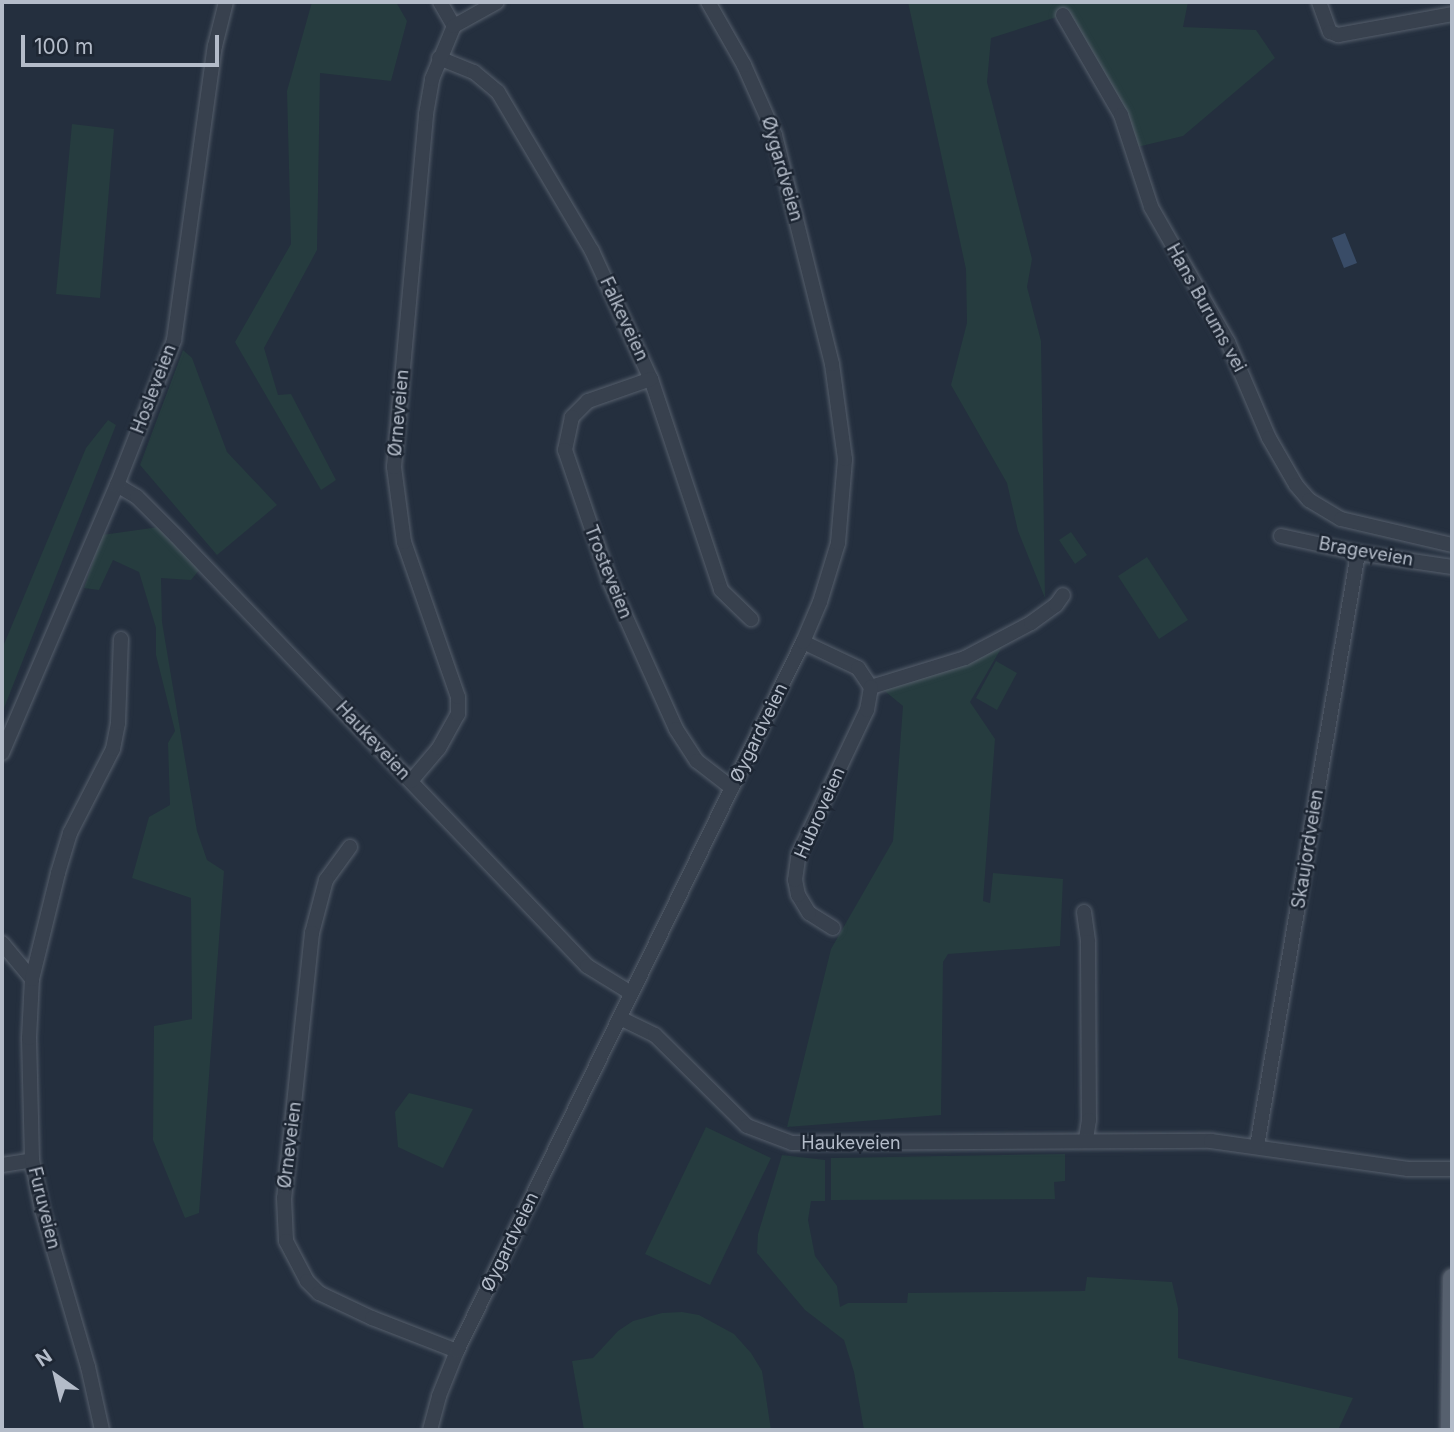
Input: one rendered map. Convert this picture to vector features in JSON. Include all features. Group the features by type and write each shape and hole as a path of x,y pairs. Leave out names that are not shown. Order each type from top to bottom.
{"main road":[{"path":"1450,1430 1452,1278"}],"street":[{"name":"Hosleveien","path":"2,753 15,729 117,485 174,340 215,46 226,2"},
{"path":"440,2 454,26 497,2"},
{"name":"Øygardveien","path":"430,1430 439,1396 457,1351 803,642 832,566 842,519 845,459 839,400 775,135 744,65 708,2"},
{"path":"1319,2 1330,32 1338,35 1452,14"},
{"name":"Hans Burums vei","path":"1063,15 1121,116 1151,207 1223,332 1269,438 1296,485 1309,500 1341,519 1452,545"},
{"name":"Ørneveien","path":"411,781 439,748 458,713 452,680 404,542 394,467 426,114 432,79 454,26"},
{"name":"Falkeveien","path":"439,58 485,78 513,113 592,251 651,379 721,590 751,618"},
{"name":"Trosteveien","path":"651,379 588,401 572,417 565,450 610,582 676,729 697,761 732,788"},
{"name":"Haukeveien","path":"117,485 137,497 176,536 587,965 631,993"},
{"name":"Brageveien","path":"1281,536 1358,553 1452,567"},
{"name":"Skaujordveien","path":"1257,1146 1358,553"},
{"path":"803,642 858,668 871,687 965,658 1031,623 1056,605 1063,595"},
{"name":"Furuveien","path":"102,1430 88,1367 42,1210 32,1160 29,1038 33,979 44,921 70,833 113,749 118,723 121,639"},
{"name":"Hubroveien","path":"833,928 809,913 798,895 795,880 799,853 867,710 871,687"},
{"name":"Ørneveien","path":"350,847 326,880 312,933 308,997 284,1198 286,1241 307,1281 319,1293 372,1318 457,1351"},
{"path":"1084,912 1088,942 1089,1120 1086,1140"},
{"path":"2,943 33,979"},
{"name":"Haukeveien","path":"620,1018 655,1034 747,1126 792,1143 1212,1141 1408,1168 1452,1169"},
{"path":"2,1165 32,1160"}],"green space":[{"path":"312,2 396,2 407,21 391,81 320,73 317,250 264,348 278,395 291,394 336,480 321,490 235,342 291,244 287,91"},
{"path":"908,2 1188,2 1183,27 1256,30 1275,58 1183,136 1133,148 1063,15 991,38 987,82 1032,259 1027,287 1041,341 1045,598 1018,531 1007,483 951,385 967,323 966,269"},
{"path":"72,124 114,129 100,298 56,294"},
{"path":"183,350 192,358 227,452 277,505 217,555 140,465"},
{"path":"108,420 116,425 2,713 2,649 86,448"},
{"path":"159,527 200,569 191,580 161,578 162,622 197,831 207,860 224,871 199,1213 185,1218 153,1140 154,1026 192,1019 191,898 132,878 149,817 170,805 168,743 175,731 156,655 156,628 139,572 113,560 99,590 84,588 102,535"},
{"path":"1071,532 1087,555 1075,564 1059,540"},
{"path":"1147,557 1188,620 1159,639 1118,576"},
{"path":"1003,645 970,702 995,739 983,901 990,903 993,873 1063,879 1060,946 948,954 943,962 941,1115 787,1127 831,949 893,841 903,706 881,688 982,657"},
{"path":"996,661 1017,673 997,710 976,698"},
{"path":"409,1093 473,1109 443,1168 398,1147 395,1112"},
{"path":"706,1127 771,1158 710,1285 645,1254"},
{"path":"1065,1154 1065,1181 1054,1182 1055,1199 831,1200 831,1158"},
{"path":"782,1155 825,1160 825,1201 811,1201 808,1220 815,1256 837,1286 840,1307 848,1303 907,1303 908,1293 1085,1291 1087,1277 1172,1282 1178,1308 1178,1358 1353,1398 1338,1430 864,1430 854,1372 844,1340 805,1310 757,1253 758,1234"},
{"path":"662,1313 699,1315 734,1334 751,1353 762,1371 771,1430 584,1430 572,1361 593,1358 618,1331 633,1321"}],"water":[{"path":"1345,233 1357,263 1344,268 1332,238"}]}
